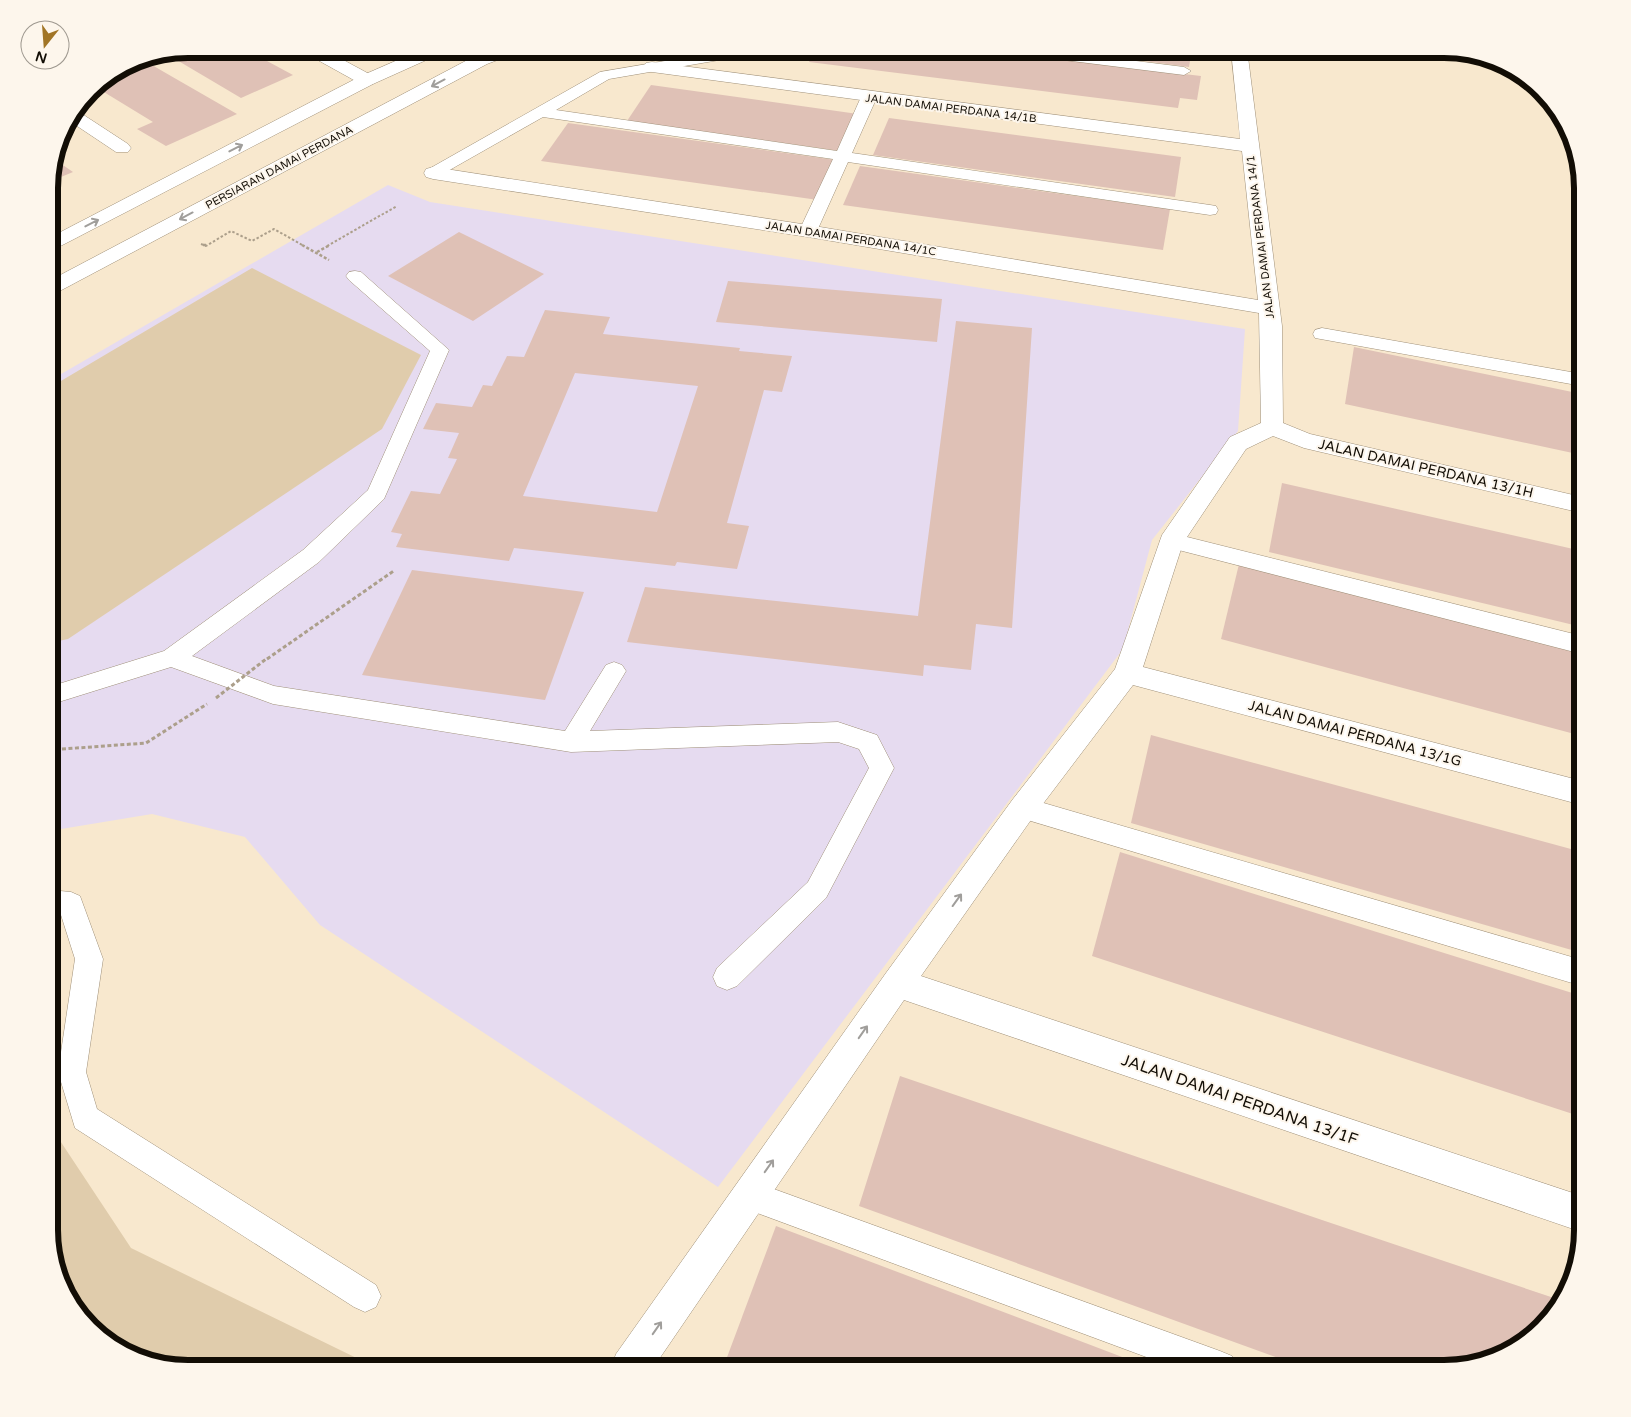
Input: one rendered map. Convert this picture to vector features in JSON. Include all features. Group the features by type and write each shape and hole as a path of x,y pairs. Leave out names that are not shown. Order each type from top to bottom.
{"street":[{"path":"327,58 367,80"},
{"path":"58,241 367,80 416,58"},
{"name":"PERSIARAN DAMAI PERDANA","path":"58,284 486,58"},
{"name":"JALAN DAMAI PERDANA 14/1","path":"1240,58 1271,326 1272,427"},
{"name":"JALAN DAMAI PERDANA 14/1B","path":"652,67 1249,146"},
{"path":"78,118 122,148"},
{"name":"JALAN DAMAI PERDANA 14/1C","path":"434,173 808,231 1269,308"},
{"path":"636,1360 897,983 1023,808 1127,673 1170,541 1238,443 1272,427"},
{"name":"JALAN DAMAI PERDANA 13/1H","path":"1272,427 1304,440 1574,503"},
{"name":"JALAN DAMAI PERDANA 13/1G","path":"1127,673 1574,792"},
{"name":"JALAN DAMAI PERDANA 13/1F","path":"897,983 1574,1211"}],"lane":[{"path":"434,173 605,75 706,58"},
{"path":"1079,58 1184,71"},
{"path":"808,231 869,97"},
{"path":"540,112 1210,210"},
{"path":"58,693 172,658 311,556 377,494 440,350 355,276"},
{"path":"1322,334 1574,379"},
{"path":"1170,541 1574,643"},
{"path":"172,658 273,695 571,742 838,732 868,742 882,768 817,890 727,977"},
{"path":"571,742 614,671"},
{"path":"1023,808 1574,971"},
{"path":"58,903 71,904 89,959 72,1072 85,1118 365,1296"},
{"path":"749,1195 1198,1360"}],"path":[{"path":"206,246 231,231 252,241 274,230 317,252 397,206"},
{"path":"58,749 146,743 216,698 266,659 395,570"}],"shaded area":[{"path":"388,185 430,202 1245,329 1238,431 1152,540 1123,649 718,1187 320,925 245,837 152,814 58,830 58,376"},
{"path":"252,268 421,355 382,429 68,639 58,641 58,383"},
{"path":"58,1138 131,1248 361,1360 188,1360 146,1353 115,1338 84,1309 67,1279 62,1263 58,1238"}],"building":[{"path":"262,58 293,75 241,98 174,59"},
{"path":"811,58 1050,58 1201,76 1197,100 1180,98 1178,108 809,62"},
{"path":"1122,58 1190,58 1189,67"},
{"path":"149,63 237,114 166,146 137,129 153,122 101,91 115,79"},
{"path":"651,85 858,114 840,151 627,121"},
{"path":"889,118 1181,157 1175,197 873,155"},
{"path":"568,123 836,160 818,200 541,161"},
{"path":"60,163 73,172 58,178"},
{"path":"860,166 1170,209 1163,250 843,205"},
{"path":"459,232 544,274 473,321 388,276"},
{"path":"728,281 942,299 937,342 716,322"},
{"path":"545,310 610,317 603,334 740,348 739,351 792,356 782,392 764,390 727,523 749,526 737,569 677,562 675,566 514,548 509,561 396,547 402,534 391,532 411,491 440,494 457,459 448,458 459,433 423,429 436,403 472,407 483,385 492,386 507,356 524,357","holes":["575,373 698,386 657,512 523,496"]},
{"path":"956,321 1032,328 1012,628 976,624 971,670 924,665 923,676 627,642 645,587 918,616"},
{"path":"1354,347 1574,392 1574,453 1345,404"},
{"path":"1282,483 1574,549 1574,625 1269,552"},
{"path":"1239,564 1574,649 1574,734 1221,639"},
{"path":"412,570 584,592 545,700 362,675"},
{"path":"1151,735 1574,850 1574,951 1131,823"},
{"path":"1120,852 1574,994 1574,1114 1092,956"},
{"path":"900,1076 1554,1298 1547,1309 1516,1338 1493,1350 1469,1357 1443,1360 1284,1360 859,1206"},
{"path":"776,1226 1130,1360 726,1360"}]}
